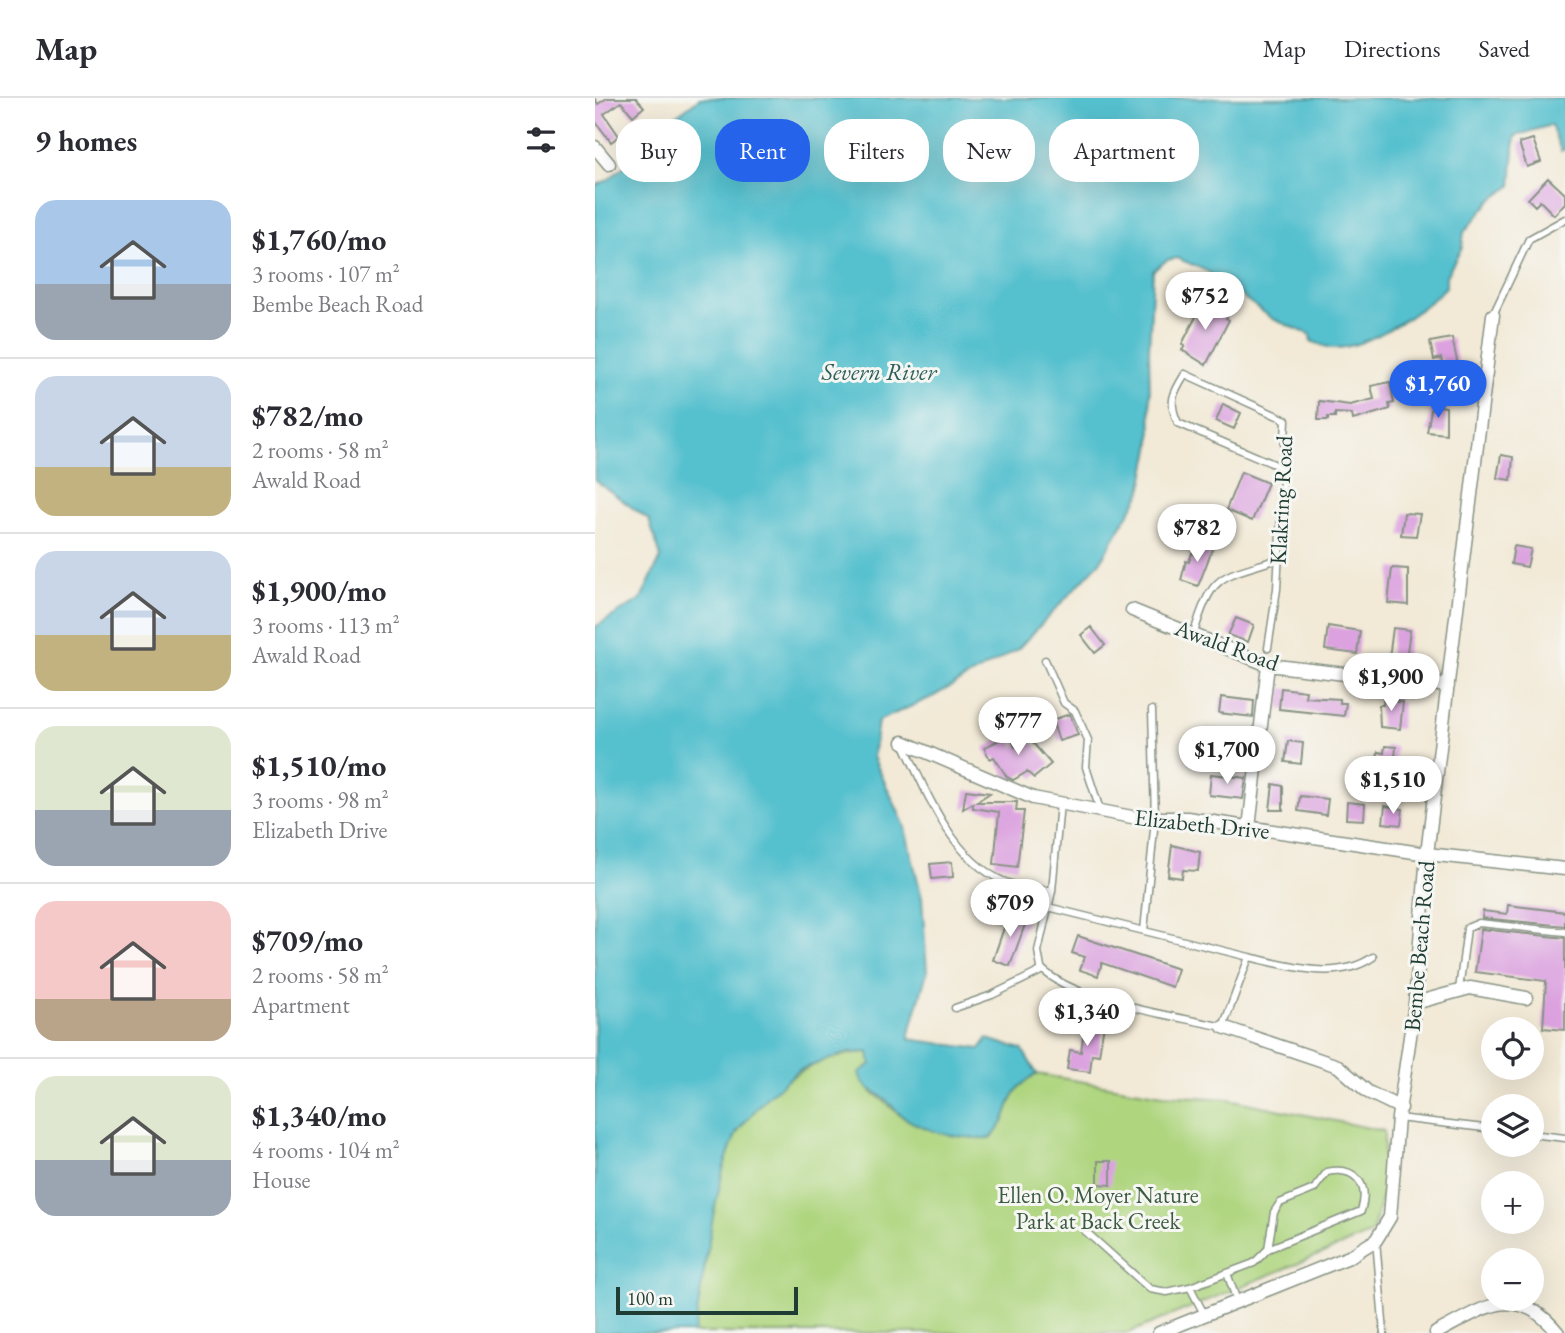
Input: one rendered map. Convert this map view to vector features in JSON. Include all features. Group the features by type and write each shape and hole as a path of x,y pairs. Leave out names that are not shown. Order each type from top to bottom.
{"street":[{"path":"595,147 608,164"},
{"name":"Bembe Beach Road","path":"1376,1240 1390,1217 1400,1113 1415,1003 1427,854 1493,315"},
{"name":"Awald Road","path":"1132,610 1268,665 1448,686"},
{"path":"1249,828 1268,665"},
{"name":"Elizabeth Drive","path":"903,742 1020,794 1137,818 1187,818 1427,854 1565,869"},
{"path":"1218,743 1257,749"},
{"path":"1415,1003 1470,988 1526,998"},
{"path":"1223,1027 1338,1066 1368,1092 1400,1113"},
{"path":"1159,1333 1349,1257 1376,1240"},
{"path":"1436,1333 1491,1305 1510,1302 1531,1307 1558,1333"}],"lane":[{"name":"Bembe Beach Road","path":"1493,315 1529,239 1565,219"},
{"name":"Klakring Road","path":"1268,648 1278,559 1286,421 1185,374 1171,396 1172,411 1178,423 1283,468"},
{"path":"1194,633 1204,600 1216,581 1278,559"},
{"path":"1045,660 1064,703 1075,711 1088,740 1086,767 1100,810"},
{"path":"1144,931 1155,819 1152,709"},
{"path":"903,742 928,800 948,831 983,870 1013,885 1052,891"},
{"path":"1061,803 1052,891 1038,951 1037,961 1043,970 1092,996 1223,1027 1249,957"},
{"path":"1048,907 1249,957 1319,970 1360,966 1373,957"},
{"path":"1459,993 1467,928 1479,923 1565,932"},
{"path":"955,1008 992,995 1043,970"},
{"path":"1400,1113 1481,1127"},
{"path":"1544,1136 1565,1138"},
{"path":"1084,1230 1150,1289 1167,1292 1190,1287 1254,1262 1268,1249 1361,1211 1364,1190 1360,1180 1352,1172 1340,1169 1327,1172 1314,1189 1280,1203 1274,1212 1268,1249"},
{"path":"1376,1240 1384,1333"},
{"path":"1227,1273 1237,1303"},
{"path":"1190,1287 1205,1316"}],"green space":[{"name":"Ellen O. Moyer Nature Park at Back Creek","path":"869,1052 872,1059 871,1092 901,1116 916,1124 958,1136 991,1138 1004,1120 1017,1089 1037,1074 1163,1095 1228,1099 1384,1131 1383,1192 1372,1233 1128,1333 694,1333 716,1191 725,1159 738,1131 763,1100 795,1075 830,1059"}],"water":[{"name":"Severn River","path":"700,98 1565,98 1565,149 1561,151 1551,125 1515,136 1511,186 1490,201 1464,232 1462,248 1446,276 1446,287 1409,317 1361,343 1332,348 1311,341 1311,335 1273,319 1207,271 1177,258 1167,260 1153,271 1149,350 1151,444 1141,493 1100,562 1018,649 932,697 878,721 873,757 904,824 922,898 927,972 908,1039 980,1049 987,1039 1022,1049 1037,1074 1017,1089 1004,1120 991,1138 980,1138 936,1132 902,1116 861,1079 859,1073 871,1064 869,1052 846,1053 799,1070 766,1098 737,1131 724,1166 712,1221 694,1333 595,1333 595,627 641,599 661,557 649,520 595,480 595,186 616,173 616,182 701,182 701,119 672,119"}],"building":[{"path":"607,98 636,98 644,107 633,116 621,102 604,114 616,132 616,138 611,142 595,121 595,99 598,104"},
{"path":"1533,139 1541,162 1527,167 1519,143"},
{"path":"1548,178 1565,194 1565,203 1554,215 1540,201 1535,206 1528,199"},
{"path":"1205,299 1228,315 1226,318 1229,320 1206,365 1182,350 1185,346 1182,344"},
{"path":"1452,338 1460,374 1446,377 1441,358 1434,360 1430,342"},
{"path":"1390,382 1394,403 1389,404 1390,409 1353,420 1352,414 1335,413 1335,417 1328,417 1328,420 1318,420 1319,401 1350,405 1374,399 1371,386"},
{"path":"1223,404 1241,413 1234,429 1216,421"},
{"path":"1432,405 1446,407 1446,434 1427,432"},
{"path":"1501,455 1513,457 1511,480 1497,478"},
{"path":"1241,472 1268,483 1252,521 1226,510"},
{"path":"1404,513 1420,514 1416,536 1401,535"},
{"path":"1200,540 1214,545 1198,586 1181,580 1186,561 1189,562 1192,553 1195,554"},
{"path":"1514,546 1531,549 1527,567 1511,564"},
{"path":"1392,568 1408,569 1408,605 1388,603"},
{"path":"1236,618 1254,625 1248,642 1228,635"},
{"path":"1328,626 1360,631 1357,654 1325,650"},
{"path":"1091,627 1105,645 1095,653 1081,635"},
{"path":"1393,628 1410,630 1406,659 1389,658"},
{"path":"1281,688 1306,691 1305,697 1340,699 1340,703 1346,703 1344,716 1279,709"},
{"path":"1384,695 1398,696 1397,702 1403,702 1400,729 1380,727 1379,705 1383,705"},
{"path":"1221,697 1254,701 1253,717 1219,713"},
{"path":"1070,714 1078,735 1059,741 1052,720"},
{"path":"1010,734 1015,747 1027,736 1051,764 1034,778 1027,772 1013,780 1007,777 994,757 990,759 984,748"},
{"path":"1288,741 1303,743 1301,764 1285,762"},
{"path":"1385,746 1396,747 1393,777 1367,775 1368,761 1377,762 1378,752 1384,753"},
{"path":"1211,774 1246,778 1243,799 1209,795"},
{"path":"1273,784 1283,786 1283,810 1270,810"},
{"path":"966,790 990,793 976,802 1017,802 1016,811 1024,811 1017,867 994,864 999,812 973,808 973,803 963,809"},
{"path":"1300,796 1328,799 1326,815 1298,811"},
{"path":"1347,802 1365,804 1364,820 1346,819"},
{"path":"1385,806 1403,809 1401,825 1383,823"},
{"path":"1172,845 1200,852 1198,871 1183,870 1182,878 1168,876"},
{"path":"952,862 953,877 932,879 930,864"},
{"path":"1508,905 1565,912 1565,926 1482,918 1483,911 1507,914"},
{"path":"1009,913 1027,919 1010,966 993,960"},
{"path":"1481,929 1565,938 1565,1030 1544,1028 1546,981 1475,972"},
{"path":"1078,936 1178,969 1172,987 1102,963 1098,976 1080,970 1085,957 1072,953"},
{"path":"1085,1021 1104,1024 1099,1055 1092,1054 1090,1072 1067,1069 1070,1050 1081,1052"},
{"path":"1098,1161 1111,1161 1111,1185 1098,1184"}]}
